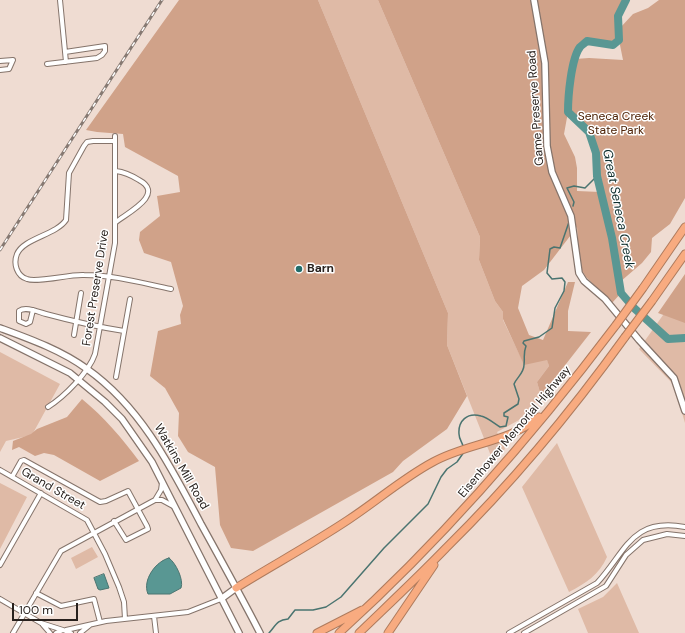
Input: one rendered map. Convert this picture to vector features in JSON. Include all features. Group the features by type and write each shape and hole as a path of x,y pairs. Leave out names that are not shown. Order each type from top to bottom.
{"highway":[{"name":"Eisenhower Memorial Highway","path":"340,633 367,608 451,523 510,457 574,380 616,325 685,227"},
{"path":"359,633 447,548 522,467 589,387 685,254"},
{"path":"236,588 331,531 377,500 413,473 441,457 505,437 528,426 553,405"},
{"path":"388,633 447,548"},
{"path":"317,633 367,608"}],"main road":[{"name":"Game Preserve Road","path":"534,0 545,63 547,146 552,172 558,191 571,216 579,273 584,281 605,299 639,340 674,378 685,411"},
{"name":"Watkins Mill Road","path":"0,328 40,343 87,369 114,391 130,409 157,444 260,633"},
{"name":"Watkins Mill Road","path":"0,338 42,358 78,379 105,402 122,420 142,446 162,480 239,633"},
{"path":"221,599 236,588"}],"street":[{"path":"60,0 66,62"},
{"path":"46,64 97,58 102,55 105,50 105,46 65,52"},
{"path":"0,61 13,60 10,69 0,70"},
{"name":"Forest Preserve Drive","path":"48,407 57,401 87,369 95,354 100,327 109,277 115,243 115,138 93,140 86,144 69,173 66,220 60,226 22,248 17,254 15,262 16,270 21,276 30,280 74,275 109,277"},
{"path":"116,172 126,172 144,183 149,188 149,192 146,199 116,222"},
{"path":"109,277 171,289"},
{"path":"74,335 81,293"},
{"path":"116,377 130,299"},
{"path":"33,310 76,322 124,331"},
{"path":"12,477 20,461 26,460 100,502 106,501 128,491 148,529 129,540 124,538 114,521"},
{"name":"Grand Street","path":"0,470 85,518 108,560 121,592 125,619"},
{"path":"155,500 161,490 162,480"},
{"path":"0,565 41,493"},
{"path":"13,633 60,551 155,500 162,500 175,507"},
{"path":"509,633 597,583 607,573 623,547 644,530 661,526 685,527"},
{"path":"524,633 606,586 626,555 643,540 667,534 685,536"},
{"path":"36,593 61,606 94,599 100,622"},
{"path":"0,599 41,623 71,633"},
{"path":"56,633 92,623 188,612 221,599"},
{"path":"154,616 156,633"},
{"path":"41,623 50,633"},
{"path":"80,633 92,623"}],"shaded area":[{"path":"318,0 378,0 480,237 479,260 495,301 503,312 503,320 524,364 547,359 549,366 537,382 541,396 519,420 497,432 505,449 493,461 447,345 448,313"},
{"path":"685,284 685,423 674,385 639,349"},
{"path":"0,352 60,384 32,435 6,441 0,452"},
{"path":"557,443 607,557 596,574 569,592 522,487"},
{"path":"0,483 27,497 0,549"},
{"path":"92,547 98,557 76,569 71,558"},
{"path":"617,583 639,633 588,633 578,609 603,597"}],"green space":[{"path":"179,0 318,0 448,313 447,345 467,396 447,429 403,461 393,472 253,551 231,548 220,525 215,467 188,452 178,436 179,413 165,388 150,376 158,331 181,324 180,315 183,306 171,262 144,253 139,240 140,232 160,216 157,196 180,192 178,176 125,147 123,134 86,130"},
{"name":"Seneca Creek State Park","path":"378,0 626,0 618,16 620,28 633,14 648,8 659,0 685,0 685,198 670,224 652,238 651,252 642,263 620,282 621,293 612,303 586,277 580,267 577,227 544,270 522,286 518,308 529,335 543,340 568,282 575,282 568,311 568,331 591,332 541,396 537,382 549,366 547,360 524,365 503,319 503,312 495,301 479,260 480,237","holes":["619,40 623,60 589,58 575,59 580,47 587,41 613,45","568,112 589,132 596,153 597,176 600,192 577,191 577,168 575,157 564,134"]},
{"path":"685,274 685,323 658,313"},
{"path":"82,399 112,428 139,461 100,481 54,455 44,453 35,456 19,447 12,450 13,441 31,434 37,429 67,417"}],"water":[{"path":"169,558 172,560 179,572 182,585 181,588 170,594 148,594 147,583 151,572 159,563"},
{"path":"104,574 109,588 100,590 98,589 94,578"}],"waterway":[{"name":"Great Seneca Creek","path":"626,0 618,16 619,40 613,45 587,41 580,47 574,60 568,112 589,132 596,153 597,176 612,238 621,293 634,308 668,339 685,338"},
{"path":"573,206 574,202 567,188 574,186 585,188 597,176"},
{"path":"463,446 459,437 459,429 464,419 472,415 476,415 486,418 500,427 506,426 508,417 504,416 504,413 518,404 519,399 514,384 524,368 524,353 526,346 523,343 524,341 539,337 552,328 555,308 564,291 565,282 562,278 552,279 547,273 550,249 554,247 560,248 569,222"},
{"path":"269,633 279,622 288,619 295,610 313,610 326,607 341,597 384,548 428,504 441,477 447,469 457,462 464,452"}],"railway":[{"path":"0,250 162,0"}],"place":[{"name":"Barn","path":"299,269"}]}
